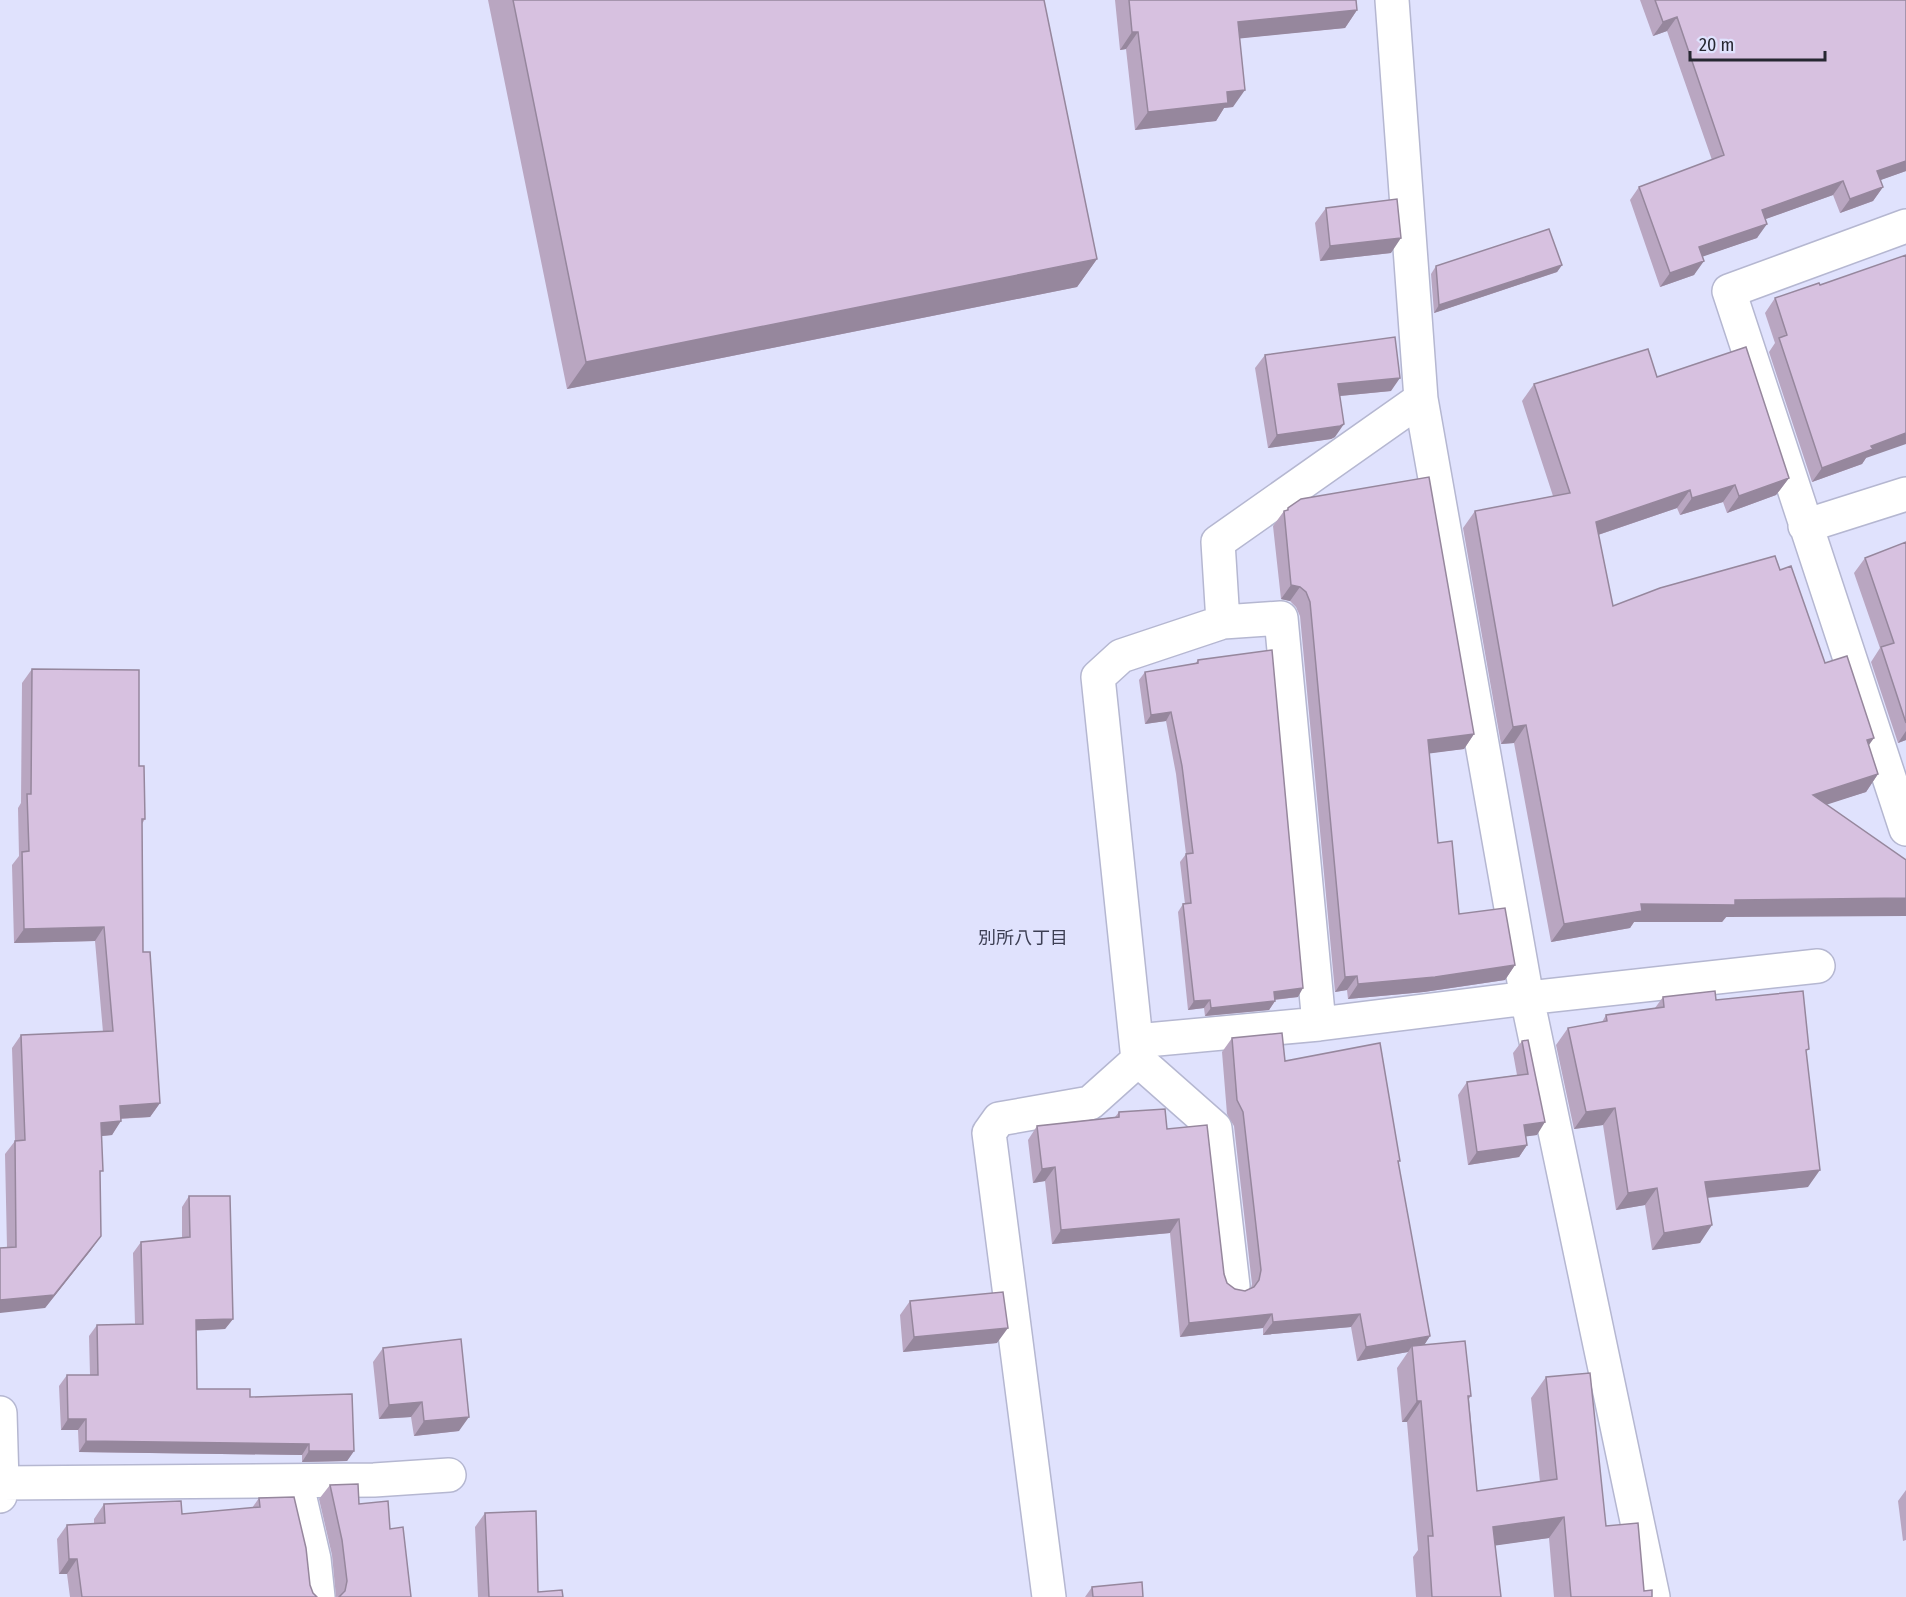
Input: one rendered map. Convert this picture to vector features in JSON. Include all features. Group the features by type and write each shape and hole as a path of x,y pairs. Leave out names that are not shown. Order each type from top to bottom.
{"street":[{"path":"1392,0 1421,399 1527,998 1653,1597"},
{"path":"1906,226 1729,291 1805,526 1898,778 1906,829"},
{"path":"1223,622 1218,542 1421,399"},
{"path":"1805,526 1906,494"},
{"path":"1233,1286 1215,1128 1137,1050 1098,677 1121,656 1223,622 1281,618 1319,1024"},
{"path":"1049,1597 989,1133 999,1119 1090,1103 1137,1050 1527,998 1818,966"},
{"path":"0,1413 1,1489 374,1480 449,1475"},
{"path":"296,1481 314,1559 318,1597"}],"building":[{"path":"513,0 1044,0 1097,259 586,362"},
{"path":"1129,0 1356,0 1357,10 1238,22 1245,90 1227,92 1228,103 1148,112 1138,32 1132,32"},
{"path":"1655,0 1906,0 1906,161 1877,171 1883,187 1850,199 1843,181 1762,210 1767,224 1699,247 1704,261 1670,273 1639,187 1724,155 1677,17 1663,22"},
{"path":"1397,199 1401,238 1330,246 1326,208"},
{"path":"1549,229 1562,265 1439,305 1436,266"},
{"path":"1906,255 1906,433 1871,446 1873,449 1822,468 1779,338 1787,335 1775,298"},
{"path":"1395,337 1400,378 1338,384 1344,424 1277,435 1265,355"},
{"path":"1746,347 1789,478 1739,496 1735,485 1692,498 1690,490 1596,522 1613,606 1660,588 1775,556 1780,570 1791,566 1825,663 1847,656 1874,738 1867,740 1878,774 1813,795 1906,860 1906,898 1735,900 1735,905 1641,904 1642,911 1564,924 1526,725 1513,727 1475,511 1570,493 1534,384 1648,349 1657,377"},
{"path":"1429,477 1474,734 1428,740 1438,843 1452,841 1459,914 1505,908 1515,965 1435,977 1358,984 1357,976 1345,977 1310,602 1306,592 1300,587 1291,585 1284,511 1301,499"},
{"path":"1906,542 1906,723 1881,647 1894,643 1865,558"},
{"path":"1272,650 1303,988 1274,992 1275,1001 1211,1008 1210,1000 1194,1001 1183,904 1191,903 1186,854 1193,853 1182,766 1171,712 1151,715 1145,672 1198,663 1198,660"},
{"path":"32,669 139,670 139,766 144,766 145,819 142,819 143,952 150,952 160,1103 120,1106 121,1121 101,1123 103,1171 100,1171 101,1236 54,1295 0,1300 0,1248 16,1247 15,1141 25,1140 21,1035 113,1031 104,927 24,929 22,852 29,851 27,794 31,794"},
{"path":"1715,991 1716,1000 1803,991 1809,1049 1806,1050 1820,1170 1705,1182 1712,1225 1664,1233 1657,1188 1628,1193 1615,1108 1586,1112 1568,1028 1607,1021 1606,1015 1664,1007 1663,997"},
{"path":"1282,1033 1285,1061 1380,1043 1400,1161 1398,1161 1430,1336 1366,1347 1360,1314 1273,1322 1272,1314 1189,1323 1179,1219 1061,1230 1055,1167 1042,1169 1037,1126 1119,1117 1119,1112 1165,1109 1167,1129 1207,1125 1224,1274 1227,1283 1235,1289 1245,1291 1254,1287 1259,1280 1261,1270 1243,1112 1237,1100 1232,1038"},
{"path":"1528,1040 1545,1122 1524,1125 1527,1145 1477,1152 1467,1082 1528,1074 1522,1041"},
{"path":"189,1196 230,1196 233,1319 196,1320 197,1389 250,1389 250,1397 352,1394 354,1451 309,1451 309,1444 86,1441 86,1419 68,1419 67,1375 98,1375 97,1325 143,1324 141,1242 190,1237"},
{"path":"1003,1292 1008,1328 914,1337 910,1301"},
{"path":"461,1339 469,1417 424,1421 422,1402 389,1405 383,1348"},
{"path":"1465,1341 1477,1491 1557,1479 1546,1377 1590,1373 1606,1526 1638,1523 1644,1591 1652,1590 1652,1597 1571,1597 1564,1517 1493,1527 1501,1597 1432,1597 1428,1536 1433,1536 1421,1401 1417,1401 1412,1346"},
{"path":"358,1484 359,1504 388,1501 390,1529 403,1527 411,1597 339,1597 345,1591 347,1581 342,1540 330,1485"},
{"path":"294,1497 306,1548 310,1585 317,1597 82,1597 77,1559 69,1559 67,1525 105,1523 104,1504 181,1501 182,1514 260,1507 259,1498"},
{"path":"536,1511 538,1592 562,1590 563,1597 489,1597 485,1513"},
{"path":"1142,1582 1143,1597 1093,1597 1092,1587"}],"district":[{"name":"別所八丁目","path":"1023,938"}]}
